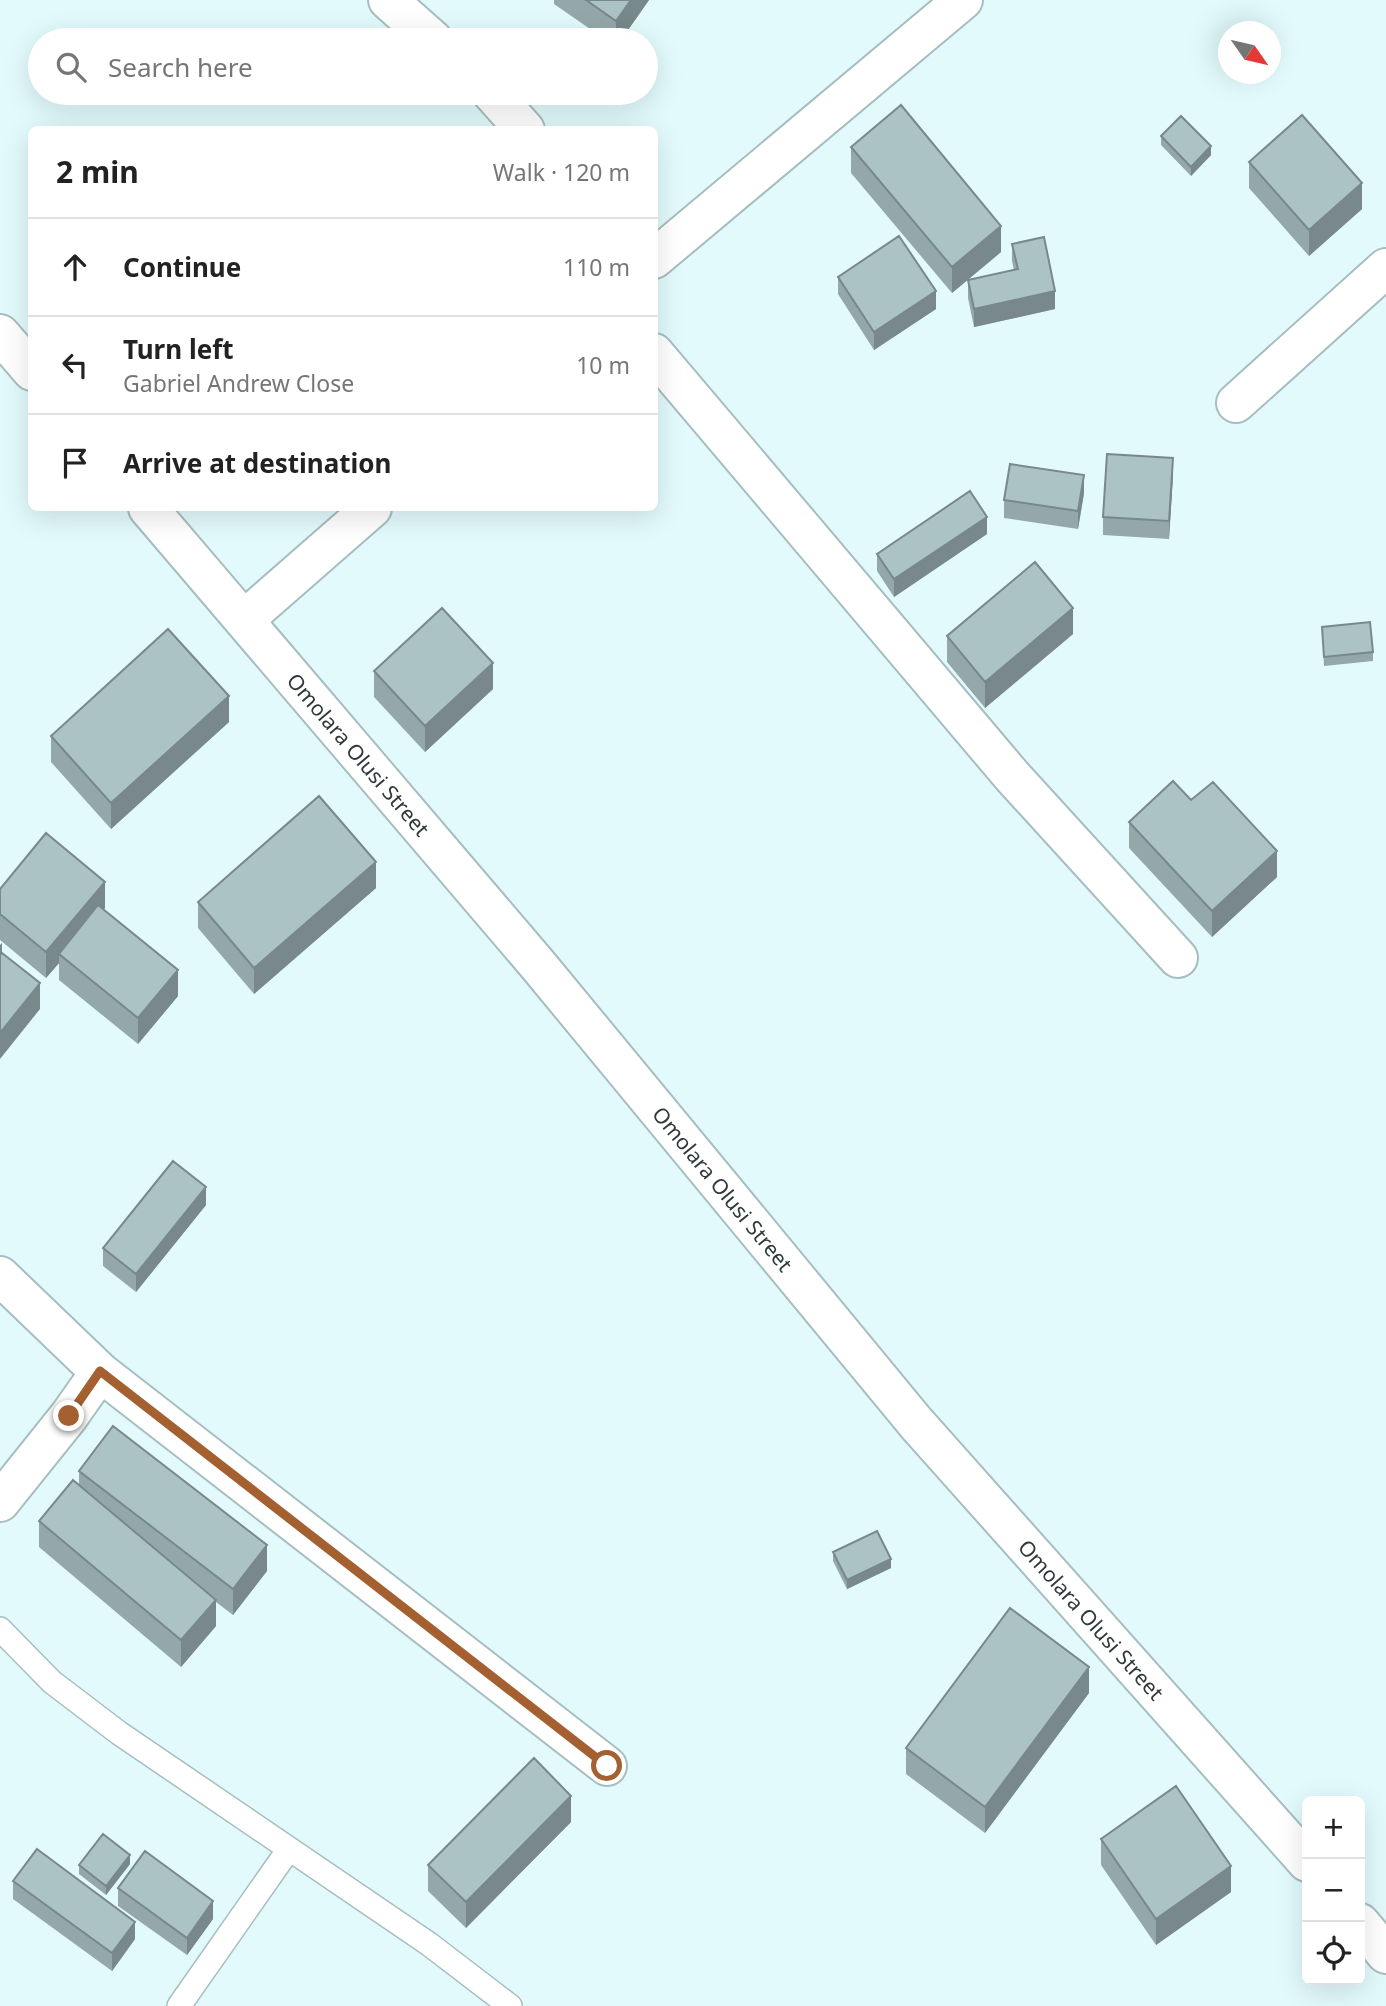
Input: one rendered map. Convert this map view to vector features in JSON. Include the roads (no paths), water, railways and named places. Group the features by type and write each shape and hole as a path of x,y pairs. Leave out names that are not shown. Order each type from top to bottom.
{"street":[{"path":"388,0 420,28"},
{"path":"658,256 963,0"},
{"path":"503,105 521,126"},
{"path":"1236,403 1386,268"},
{"path":"0,334 28,366"},
{"path":"658,359 1012,776 1178,958"},
{"name":"Omolara Olusi Street","path":"151,511 538,965 916,1423 1304,1859"},
{"path":"244,620 369,511"},
{"path":"0,1276 100,1371 607,1766"},
{"path":"0,1502 69,1416 100,1371"},
{"path":"1365,1929 1386,1954"}],"lane":[{"path":"0,1629 52,1682 120,1733 429,1944 510,2006"},
{"path":"179,2006 289,1849"}]}
